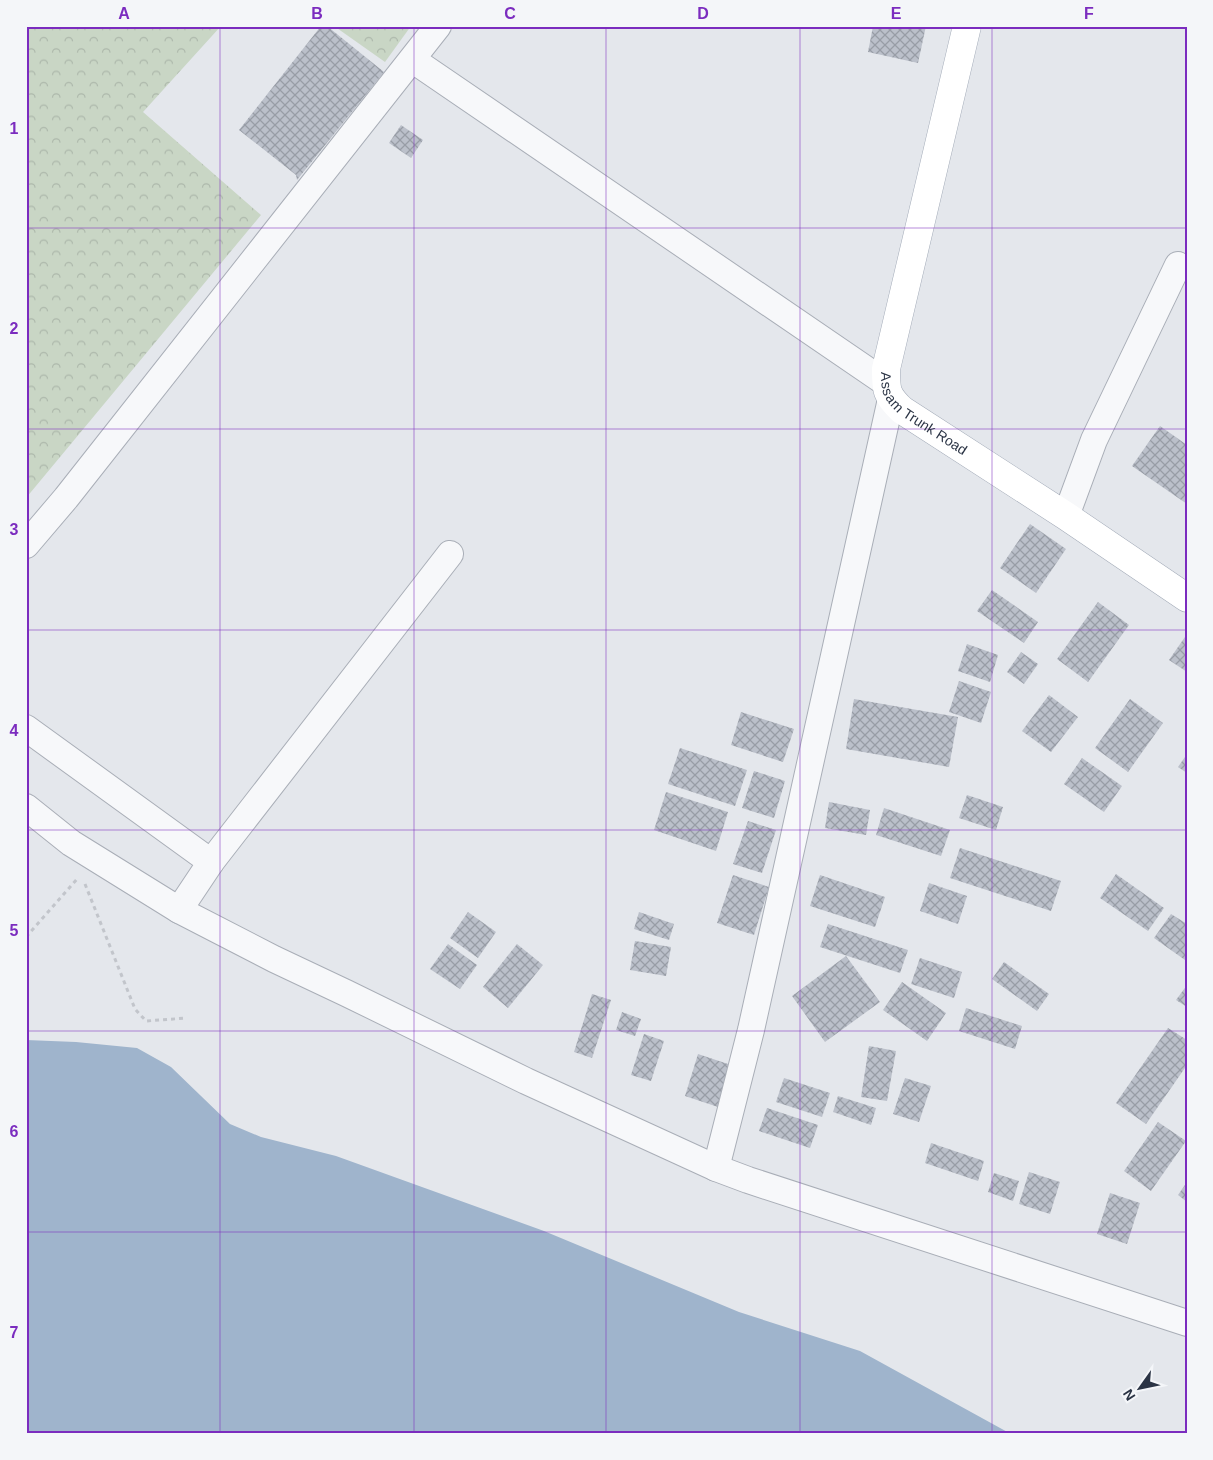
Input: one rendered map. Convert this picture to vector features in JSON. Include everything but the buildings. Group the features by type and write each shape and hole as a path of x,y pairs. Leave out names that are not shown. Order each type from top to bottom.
{"main road":[{"name":"Assam Trunk Road","path":"967,26 886,369 888,391 902,410 1066,516 1187,598"}],"street":[{"path":"26,545 66,498 438,26"},
{"path":"412,60 888,391 752,1030 716,1168"},
{"path":"1066,516 1094,440 1178,265"},
{"path":"179,910 211,862 450,554"},
{"path":"26,728 211,862"},
{"path":"26,807 71,843 179,910 274,959 346,992 526,1081 716,1168 1187,1323"}],"path":[{"path":"26,937 81,874 71,843"},
{"path":"85,883 135,1009 146,1021 187,1018"}],"green space":[{"path":"26,26 221,26 143,112 261,215 26,498"},
{"path":"334,26 411,26 385,62"}],"water":[{"path":"26,1040 76,1042 137,1048 171,1067 230,1124 261,1137 336,1156 544,1231 739,1312 860,1351 1011,1434 26,1434"}]}
